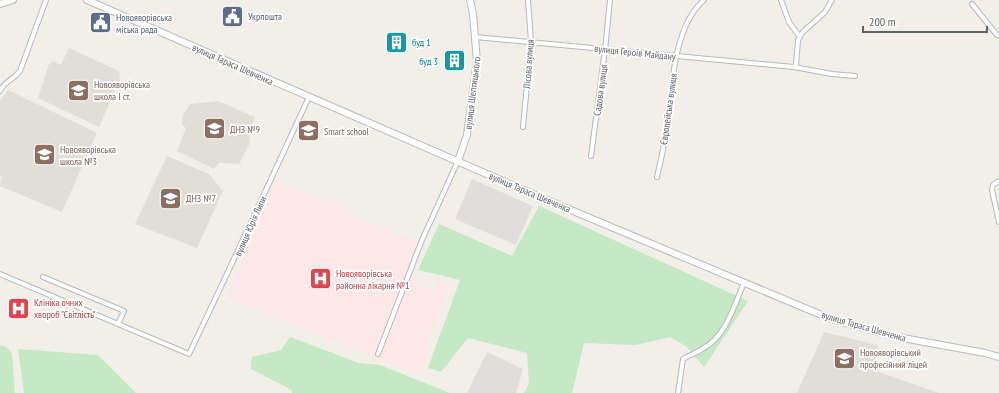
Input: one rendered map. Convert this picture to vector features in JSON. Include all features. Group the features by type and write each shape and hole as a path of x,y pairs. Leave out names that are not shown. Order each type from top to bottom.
{"street":[{"path":"0,4 13,0"},
{"path":"0,91 6,82 16,77 20,71 46,0"},
{"name":"вулиця Тараса Шевченка","path":"86,0 458,161 831,319 892,336 985,353 999,357"},
{"name":"вулиця Шептицького","path":"458,161 467,135 478,61 470,0"},
{"name":"Лісова вулиця","path":"523,127 531,42 528,0"},
{"name":"Садова вулиця","path":"591,156 610,0"},
{"name":"Європейська вулиця","path":"657,177 667,128 673,69 684,29 696,8 704,0"},
{"path":"781,0 789,22 800,37"},
{"path":"794,67 796,65 798,40 802,32 825,12 832,0"},
{"path":"972,4 997,35 999,34"},
{"name":"вулиця Героїв Майдану","path":"476,37 794,67 832,74 855,76"},
{"name":"вулиця Юрія Липи","path":"118,324 189,354 233,263 309,97"},
{"path":"378,354 422,240 458,161"},
{"path":"999,181 993,185 992,190 999,222"},
{"path":"0,274 118,324 124,311 43,277"},
{"path":"678,393 683,359 704,348 717,337 724,326 744,283"}],"shaded area":[{"name":"Новояворівська школа І ст.","path":"69,48 119,71 119,82 99,127 38,98 49,64 53,61 61,65"},
{"name":"Новояворівська школа №3","path":"8,90 97,133 62,212 0,186 2,176 0,176 0,101"},
{"path":"218,101 255,117 249,139 250,143 239,164 219,163 214,169 177,151 186,128 182,125 183,115 190,104"},
{"path":"167,156 209,174 223,191 197,248 135,224"},
{"path":"472,179 533,206 516,245 455,219"},
{"name":"Новояворівська районна лікарня №1","path":"275,181 327,202 328,200 345,207 344,212 418,242 404,278 435,291 439,280 450,285 427,343 432,346 419,375 227,298"},
{"name":"Новояворівський професійний ліцей","path":"824,332 878,345 873,370 939,393 797,393"},
{"path":"487,352 523,369 516,393 467,393"}],"green space":[{"path":"539,206 748,301 704,367 686,346 670,337 636,345 584,343 572,393 524,393 529,384 527,353 468,338 441,372 428,368 460,280 418,270 439,224 512,256"},
{"path":"290,337 359,363 380,365 450,393 292,393 292,390 251,369 252,357 281,350"},
{"path":"0,346 4,346 10,350 12,354 15,393 0,393"},
{"path":"18,349 98,355 136,393 24,393"}],"place":[{"name":"Укрпошта","path":"232,16"},
{"name":"Новояворівська міська рада","path":"100,23"},
{"name":"буд 1","path":"397,42"},
{"name":"буд 3","path":"454,61"},
{"name":"Новояворівська школа І ст.","path":"78,90"},
{"name":"ДНЗ №9","path":"214,129"},
{"name":"Smart school","path":"309,131"},
{"name":"Новояворівська школа №3","path":"44,155"},
{"name":"ДНЗ №7","path":"170,198"},
{"name":"Новояворівська районна лікарня №1","path":"320,279"},
{"name":"Клініка очних хвороб \"Світлість\"","path":"18,308"},
{"name":"Новояворівський професійний ліцей","path":"844,358"}]}
